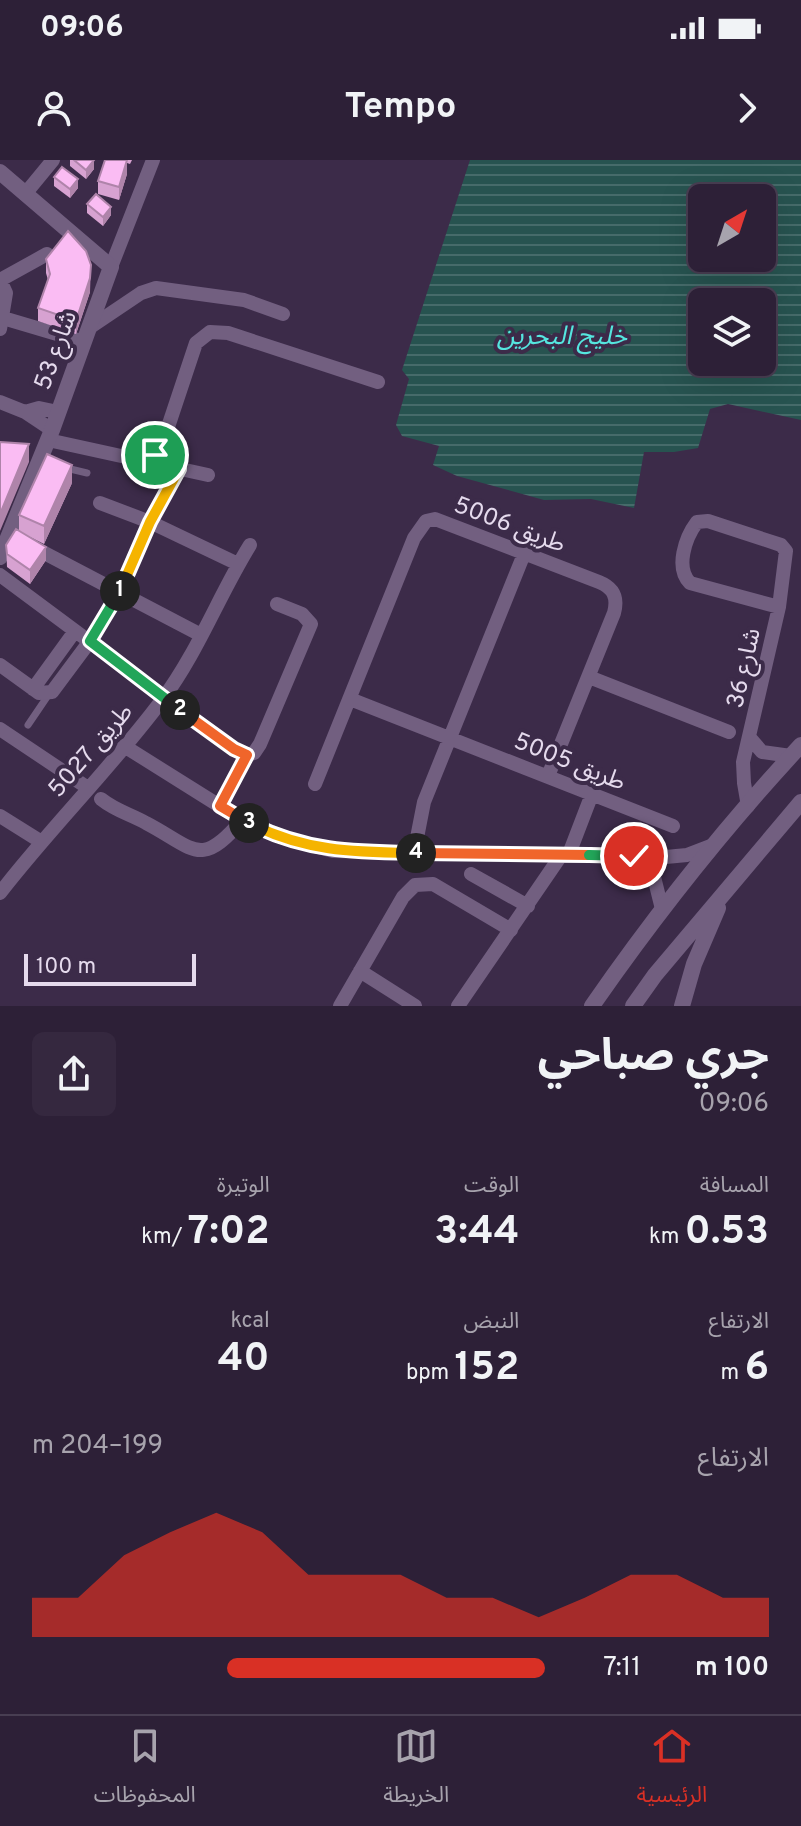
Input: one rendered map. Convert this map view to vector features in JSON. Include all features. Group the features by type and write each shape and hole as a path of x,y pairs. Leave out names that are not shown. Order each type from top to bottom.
{"street":[{"path":"25,194 53,160"},
{"name":"شارع 53","path":"0,557 50,435 153,160"},
{"path":"0,172 111,267"},
{"path":"47,254 0,280 6,293 1,324 86,335 141,293 156,288 244,300 283,314"},
{"path":"157,460 196,343 210,332 228,333 378,382"},
{"path":"0,402 25,412 50,435 208,475"},
{"path":"25,412 39,408 58,412"},
{"path":"16,458 39,461"},
{"path":"0,665 39,693 49,694 90,641 120,590 150,522 179,469"},
{"path":"100,503 150,522 238,564"},
{"name":"طريق 5006","path":"315,784 414,538 426,521 435,519 608,586 615,594 614,613 548,776"},
{"name":"شارع 36","path":"748,806 743,772 779,607 786,551 781,545 708,521 697,522 685,547 681,569 684,577 690,583 779,607"},
{"path":"9,535 120,590 201,635"},
{"name":"طريق 5027","path":"0,893 5,876 88,788 163,698 250,545"},
{"path":"414,853 421,809 524,554"},
{"path":"0,575 163,698 247,755 254,753 260,744 311,624 302,614 277,604"},
{"path":"33,689 75,631"},
{"path":"589,677 729,732"},
{"name":"طريق 5005","path":"350,699 673,826"},
{"path":"0,729 88,788"},
{"name":"شارع 36","path":"750,738 762,752 796,751"},
{"path":"124,746 242,820 289,839 333,851 677,856 713,845"},
{"path":"592,1006 713,845 796,751"},
{"path":"458,1006 566,854 592,794"},
{"path":"101,799 114,809 145,822 194,850 214,849 242,820"},
{"path":"633,1006 734,879 801,802"},
{"path":"0,816 40,841"},
{"path":"634,856 654,877 662,909"},
{"path":"471,874 528,906"},
{"path":"682,1006 694,964 734,879"},
{"path":"340,1006 403,897 415,885 433,884 511,930"},
{"path":"360,971 415,1006"}],"lane":[{"path":"39,461 87,473"},
{"path":"28,725 49,694"},
{"path":"220,806 247,755"}],"water":[{"name":"خليج البحرين","path":"470,160 801,160 801,420 728,404 710,409 698,448 644,452 634,508 591,499 544,500 457,476 433,465 439,446 402,436 396,425 409,379 402,370"}],"building":[{"path":"74,160 94,160 86,170"},
{"path":"105,160 127,160 119,187 98,181"},
{"path":"62,167 78,179 70,189 54,177"},
{"path":"96,194 111,207 103,217 87,204"},
{"path":"68,231 86,251 91,265 76,321 38,308 50,274 46,259"},
{"path":"0,442 29,444 0,514"},
{"path":"47,454 72,465 44,526 19,515"},
{"path":"16,529 46,547 30,570 7,554 6,545"}],"route":[{"path":"155,455 152,464 179,469 150,522 120,590 90,641 163,698 247,755 220,806 261,830 333,851 634,856"}]}
